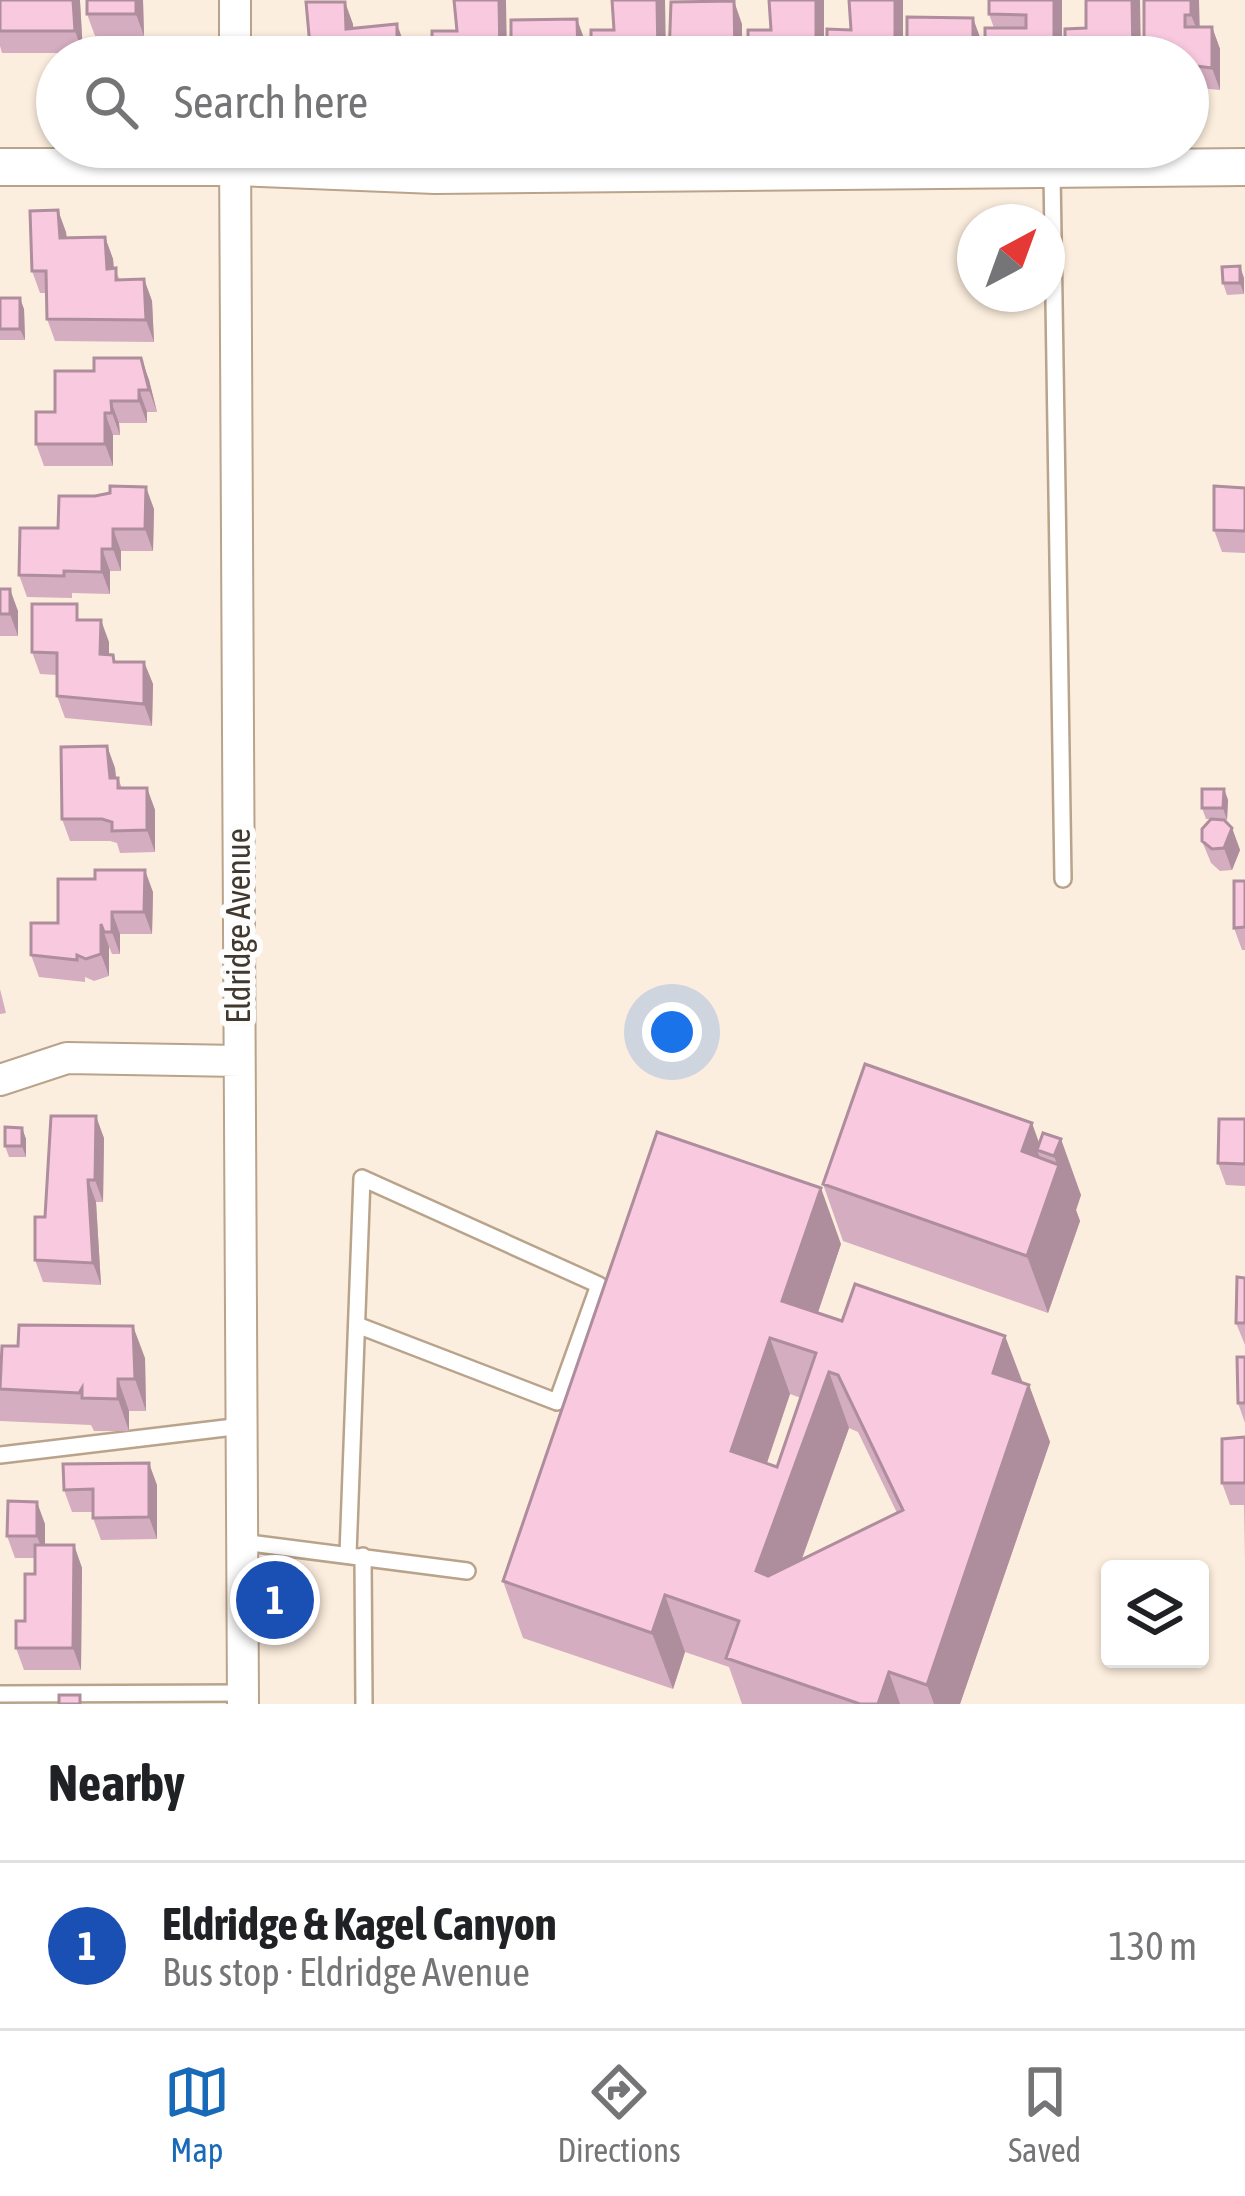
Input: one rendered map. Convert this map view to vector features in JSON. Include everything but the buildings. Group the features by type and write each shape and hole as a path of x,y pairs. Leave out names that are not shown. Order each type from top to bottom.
{"street":[{"path":"235,0 235,36"},
{"path":"0,167 36,165"},
{"path":"1209,168 1245,167"},
{"name":"Eldridge Avenue","path":"235,168 243,1698"},
{"path":"357,168 435,175 1206,168"},
{"path":"0,1080 68,1058 239,1061"}],"lane":[{"path":"1052,172 1063,880"},
{"path":"357,1325 556,1402 599,1285 362,1178 357,1325 355,1555 364,1704"},
{"path":"0,1455 242,1426"},
{"path":"242,1542 466,1571"},
{"path":"0,1694 243,1698"}],"place":[{"name":"Eldridge & Kagel Canyon","path":"275,1600"}]}
